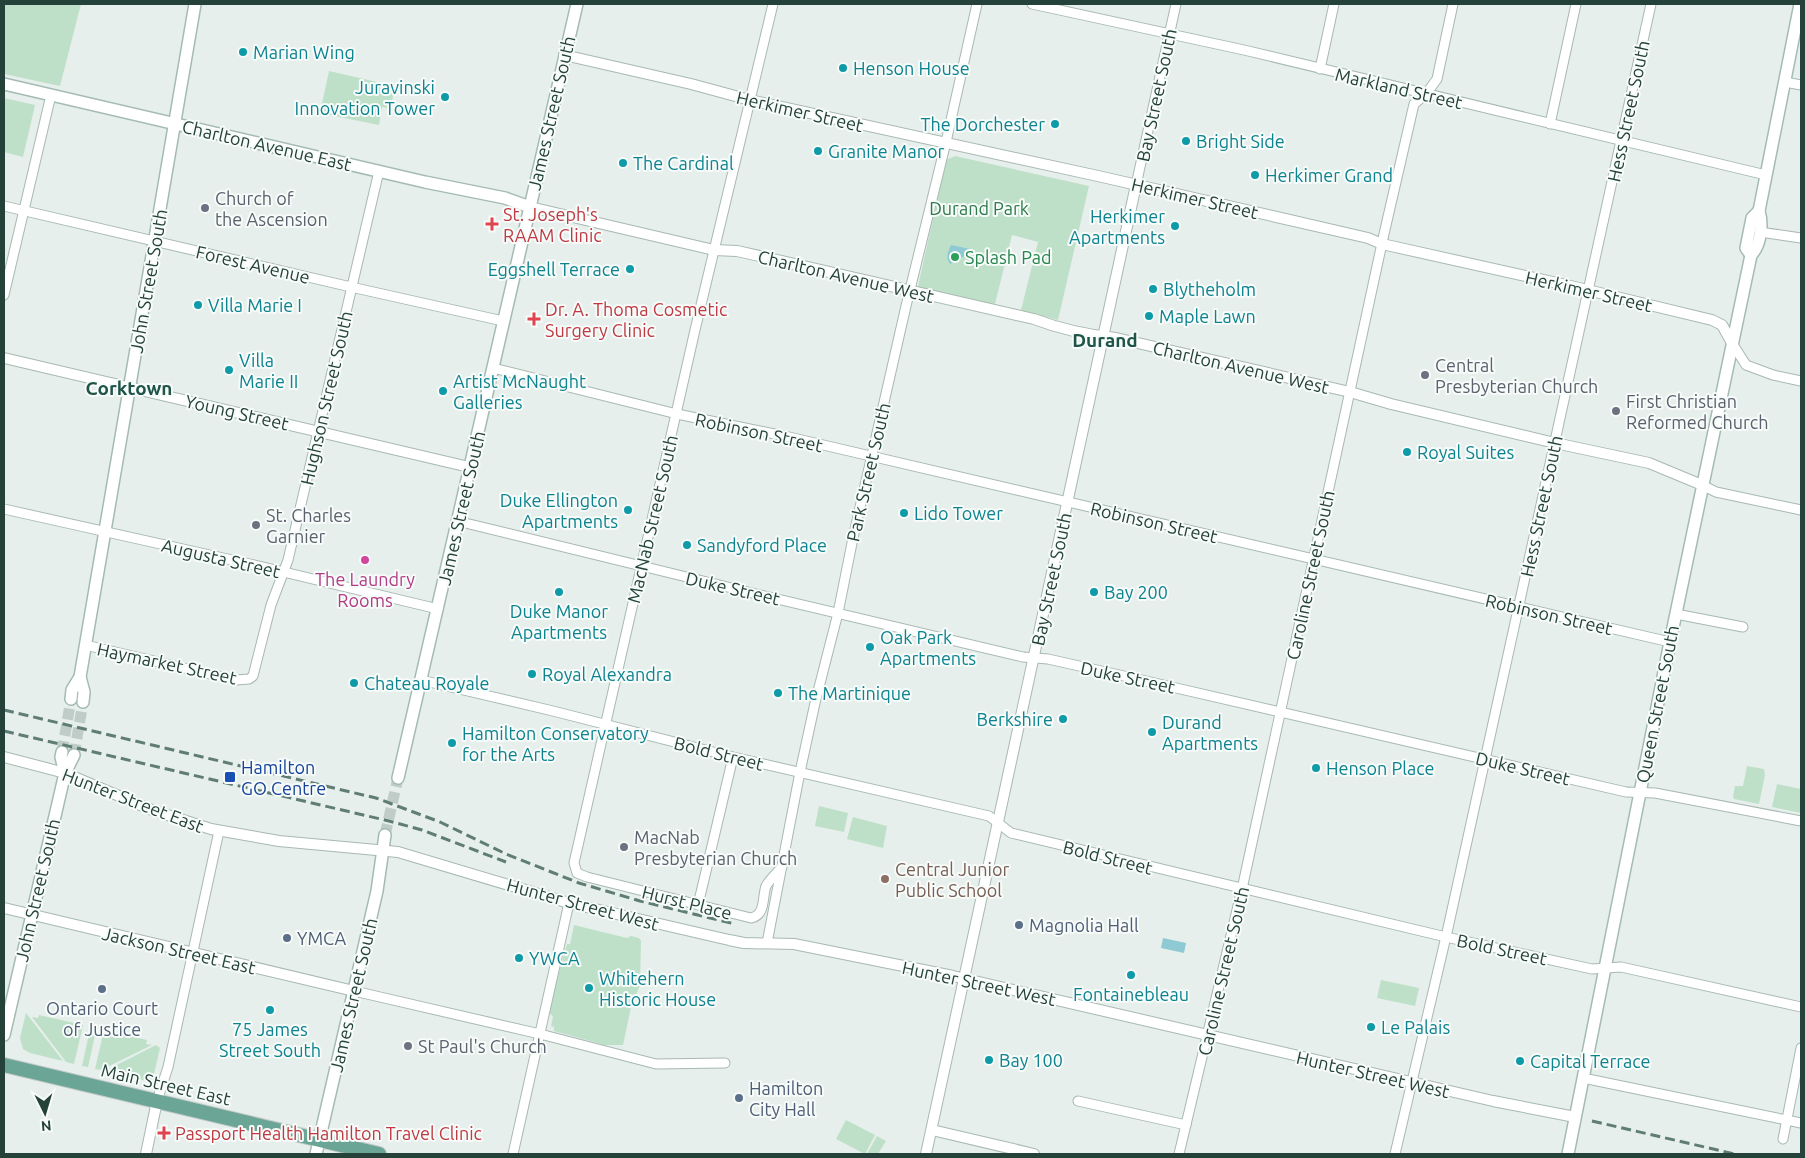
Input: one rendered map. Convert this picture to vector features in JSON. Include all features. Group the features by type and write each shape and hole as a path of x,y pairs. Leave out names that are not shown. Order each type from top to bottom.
{"main road":[{"name":"John Street South","path":"77,700 72,690 80,677 195,4"},
{"name":"James Street South","path":"398,778 577,4"},
{"name":"Queen Street South","path":"1568,1154 1702,485 1750,255 1756,250 1760,232 1762,221 1759,211 1800,4"},
{"name":"Charlton Avenue East","path":"4,84 379,171 505,198 530,207"},
{"name":"Queen Street South","path":"1750,255 1746,248 1752,218 1759,211"},
{"name":"John Street South","path":"4,1035 68,753"},
{"name":"James Street South","path":"316,1154 377,891 385,835"},
{"name":"Main Street East","path":"4,1064 379,1154"}],"street":[{"name":"MacNab Street South","path":"574,859 714,250 773,4"},
{"name":"Park Street South","path":"767,943 800,772 977,4"},
{"name":"Markland Street","path":"1032,4 1320,69 1766,175"},
{"name":"Bay Street South","path":"926,1154 1176,4"},
{"path":"1320,69 1334,4"},
{"name":"Caroline Street South","path":"1179,1154 1242,889 1414,104 1426,94 1437,79 1453,4"},
{"path":"1550,124 1576,4"},
{"name":"Hess Street South","path":"1395,1154 1446,937 1651,4"},
{"name":"Herkimer Street","path":"564,55 691,84 750,100 946,142 1368,238 1382,244 1589,290 1717,322 1722,325 1746,365 1773,375 1801,381"},
{"path":"1785,82 1801,85"},
{"path":"4,295 51,95"},
{"name":"Hughson Street South","path":"249,679 255,671 271,604 288,560 379,171"},
{"name":"Forest Avenue","path":"4,206 154,242 503,320"},
{"name":"Charlton Avenue West","path":"530,207 714,250 737,251 1034,319 1050,325 1103,337 1116,338 1350,392 1391,404 1555,443 1649,463 1716,492 1801,510"},
{"path":"1760,232 1801,238"},
{"name":"Young Street","path":"4,358 469,466"},
{"name":"Robinson Street","path":"492,368 677,414 872,456 1670,642"},
{"name":"Augusta Street","path":"4,509 438,609"},
{"name":"Duke Street","path":"457,521 1023,657 1048,659 1626,792 1669,795 1801,821"},
{"path":"1676,614 1743,627"},
{"name":"Haymarket Street","path":"85,645 236,680 249,679"},
{"name":"Bold Street","path":"422,680 733,757 989,816 1011,833 1242,889 1592,970 1621,967 1801,1007"},
{"name":"Hunter Street East","path":"4,757 64,773 160,813 219,831 279,841 383,850"},
{"path":"698,905 733,757"},
{"path":"146,1154 168,1067 219,831"},
{"name":"Hunter Street West","path":"383,850 406,854 569,903 729,940 744,943 794,944 964,979 1208,1034 1296,1057 1493,1101 1575,1117"},
{"name":"Hurst Place","path":"574,859 574,867 577,873 587,877 746,917 756,917 762,909 766,887 782,867"},
{"path":"513,1154 569,903"},
{"name":"Jackson Street East","path":"4,908 31,916 354,991"},
{"path":"354,991 540,1034 658,1064 725,1063"},
{"path":"1783,1140 1801,1048"},
{"path":"1583,1078 1801,1123"},
{"path":"1078,1101 1186,1125"},
{"path":"932,1130 1034,1154"}],"green space":[{"path":"4,4 81,4 60,86 4,74"},
{"path":"329,71 390,85 394,89 391,109 382,107 379,125 320,113"},
{"path":"4,98 35,105 23,157 4,152"},
{"name":"Durand Park","path":"955,156 1089,186 1058,320 1021,310 1038,242 1012,235 995,304 924,291 918,286 946,160"},
{"path":"1747,766 1764,769 1765,775 1759,804 1734,799 1733,796 1735,786 1743,786"},
{"path":"1777,784 1801,789 1801,813 1772,807"},
{"path":"819,806 848,813 844,832 815,826"},
{"path":"853,817 887,826 883,848 847,839"},
{"path":"574,925 627,938 631,936 639,938 641,941 640,985 631,1007 623,1045 605,1045 554,1031 554,1027 551,1026 553,1017 549,1012 550,996 555,987 567,944 570,944"},
{"path":"1381,980 1419,988 1415,1006 1377,998"},
{"path":"26,1013 63,1061 30,1053 23,1049 20,1038"},
{"path":"39,1015 83,1025 74,1064 66,1062 32,1017 38,1018"},
{"path":"104,1030 147,1040 146,1044 152,1045 101,1070 95,1069"},
{"path":"89,1034 95,1035 88,1067 82,1066"},
{"path":"156,1045 160,1048 151,1082 105,1071"},
{"path":"846,1120 875,1135 865,1154 836,1139"},
{"path":"877,1136 886,1141 878,1154 867,1154"}],"water":[{"name":"Splash Pad","path":"951,245 970,249 970,253 950,264 947,257"},
{"path":"1163,938 1186,943 1184,953 1161,948"}],"tunnel":[{"path":"62,752 71,699"},
{"path":"74,755 83,702"},
{"path":"385,835 398,778"}],"railway":[{"path":"4,710 376,798 440,822 506,854 579,883 640,901 735,924"},
{"path":"4,731 389,821 422,830 506,862"},
{"path":"1592,1121 1735,1154"}],"place":[{"name":"Marian Wing","path":"243,52"},
{"name":"Henson House","path":"843,68"},
{"name":"Juravinski Innovation Tower","path":"445,97"},
{"name":"The Dorchester","path":"1055,124"},
{"name":"Bright Side","path":"1186,141"},
{"name":"Granite Manor","path":"818,151"},
{"name":"The Cardinal","path":"623,163"},
{"name":"Herkimer Grand","path":"1255,175"},
{"name":"Church of the Ascension","path":"205,208"},
{"name":"St. Joseph's RAAM Clinic","path":"492,224"},
{"name":"Herkimer Apartments","path":"1175,226"},
{"name":"Splash Pad","path":"955,257"},
{"name":"Eggshell Terrace","path":"630,269"},
{"name":"Blytheholm","path":"1153,289"},
{"name":"Villa Marie I","path":"198,305"},
{"name":"Maple Lawn","path":"1149,316"},
{"name":"Dr. A. Thoma Cosmetic Surgery Clinic","path":"534,319"},
{"name":"Villa Marie II","path":"229,370"},
{"name":"Central Presbyterian Church","path":"1425,375"},
{"name":"Artist McNaught Galleries","path":"443,391"},
{"name":"First Christian Reformed Church","path":"1616,411"},
{"name":"Royal Suites","path":"1407,452"},
{"name":"Duke Ellington Apartments","path":"628,510"},
{"name":"Lido Tower","path":"904,513"},
{"name":"St. Charles Garnier","path":"256,525"},
{"name":"Sandyford Place","path":"687,545"},
{"name":"The Laundry Rooms","path":"365,560"},
{"name":"Duke Manor Apartments","path":"559,592"},
{"name":"Bay 200","path":"1094,592"},
{"name":"Oak Park Apartments","path":"870,647"},
{"name":"Royal Alexandra","path":"532,674"},
{"name":"Chateau Royale","path":"354,683"},
{"name":"The Martinique","path":"778,693"},
{"name":"Berkshire","path":"1063,719"},
{"name":"Durand Apartments","path":"1152,732"},
{"name":"Hamilton Conservatory for the Arts","path":"452,743"},
{"name":"Henson Place","path":"1316,768"},
{"name":"Hamilton GO Centre","path":"230,777"},
{"name":"MacNab Presbyterian Church","path":"624,847"},
{"name":"Central Junior Public School","path":"885,879"},
{"name":"Magnolia Hall","path":"1019,925"},
{"name":"YMCA","path":"287,938"},
{"name":"YWCA","path":"519,958"},
{"name":"Fontainebleau","path":"1131,975"},
{"name":"Whitehern Historic House","path":"589,988"},
{"name":"Ontario Court of Justice","path":"102,989"},
{"name":"75 James Street South","path":"270,1010"},
{"name":"Le Palais","path":"1371,1027"},
{"name":"St Paul's Church","path":"408,1046"},
{"name":"Bay 100","path":"989,1060"},
{"name":"Capital Terrace","path":"1520,1061"},
{"name":"Hamilton City Hall","path":"739,1098"},
{"name":"Passport Health Hamilton Travel Clinic","path":"164,1133"}],"district":[{"name":"Durand","path":"1105,340"},
{"name":"Corktown","path":"129,388"}]}
